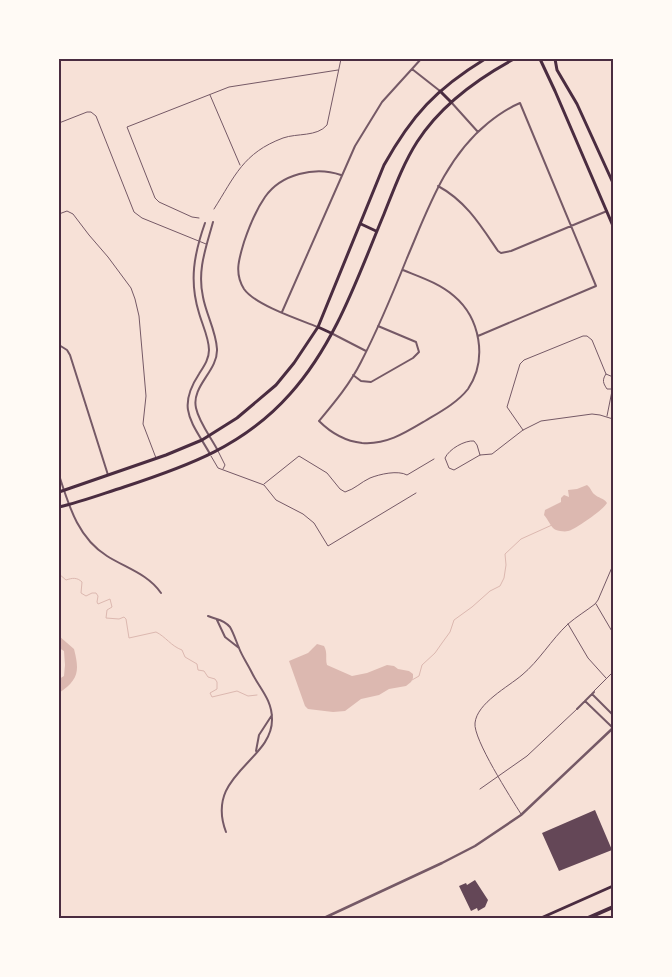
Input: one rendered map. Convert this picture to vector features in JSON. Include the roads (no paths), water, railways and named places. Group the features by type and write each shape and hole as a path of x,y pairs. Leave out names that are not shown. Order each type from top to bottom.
{"highway":[{"path":"588,918 613,907"}],"main road":[{"path":"59,492 156,459 202,440 237,418 276,385 318,328 384,165 398,140 413,119 440,91 464,72 485,59"},
{"path":"59,507 162,475 210,455 246,433 284,400 310,367 345,308 403,166 418,141 451,102 478,81 514,59"},
{"path":"540,59 613,226"},
{"path":"555,59 557,70 577,104 613,183"},
{"path":"440,91 451,102"},
{"path":"361,224 376,231"},
{"path":"318,328 331,334"},
{"path":"541,918 613,886"}],"street":[{"path":"282,312 341,175 370,120 382,102 421,59"},
{"path":"412,68 440,91"},
{"path":"451,102 478,132"},
{"path":"403,270 429,280 454,295 467,311 474,323 478,336 480,351 478,364 468,389 447,408 404,434 376,443 356,442 340,437 319,421 353,375 366,351 403,270 438,186 456,156 478,132 507,109 520,103 596,286 478,336"},
{"path":"318,328 257,300 245,290 238,275 238,262 248,232 265,197 274,188 285,180 302,173 320,171 341,175"},
{"path":"438,186 469,210 501,253 512,251 607,211"},
{"path":"213,222 202,260 201,282 217,350 214,366 199,388 196,407 218,451"},
{"path":"204,223 195,252 192,282 194,298 209,350 206,362 192,384 187,397 187,408 210,455"},
{"path":"353,375 361,381 370,382 413,358 419,352 416,342 378,326"},
{"path":"331,334 366,351"},
{"path":"59,345 67,350 70,355 108,475"},
{"path":"59,475 78,526 92,544 106,556 150,580 161,593"},
{"path":"208,616 221,620 230,627 251,673 268,698 272,715 272,727 266,742 235,775 224,796 223,822 226,832"},
{"path":"217,620 228,641 239,648"},
{"path":"577,709 593,693 613,715"},
{"path":"324,918 458,855 475,846 521,815 613,728 585,701"},
{"path":"256,752 259,735 272,715"}],"lane":[{"path":"214,209 223,191 240,166 272,142 285,137 324,129 327,125 341,59"},
{"path":"199,218 192,217 159,202 155,198 127,127 229,86 338,70"},
{"path":"210,94 240,166"},
{"path":"59,123 87,112 91,112 96,116 134,212 142,218 206,244"},
{"path":"59,214 67,211 73,214 123,277 135,299 139,316 146,396 143,424 156,459"},
{"path":"523,430 507,408 520,364 524,360 587,336 592,340 606,374 613,377"},
{"path":"606,374 603,378 603,384 613,390 607,417"},
{"path":"480,455 478,445 474,441 470,441 447,453 445,458 449,468 454,470 480,455 492,454 523,430 540,421 592,414 613,419"},
{"path":"218,451 225,465 223,469"},
{"path":"210,455 218,468 264,484 276,500 303,514 314,523 328,546 416,493"},
{"path":"264,484 299,456 327,473 340,489 345,492 372,477 398,473 407,475 434,458"},
{"path":"521,815 498,777 475,731 478,713 499,691 522,675 568,624 595,604 613,564"},
{"path":"595,604 613,633"},
{"path":"568,624 588,658 606,678"},
{"path":"593,693 613,672"},
{"path":"480,790 527,756 577,709"}],"waterway":[{"path":"412,680 419,676 422,665 435,653 450,632 454,620 490,591 500,586 504,578 505,554 521,539 552,525"},
{"path":"59,574 66,580 74,578 80,580 82,582 81,593 86,596 96,593 98,604 110,599 112,607 107,610 106,618 119,619 124,617 129,638 156,632 182,650 185,657 197,664 198,670 204,671 208,677 215,679 217,682 217,689 210,693 212,697 237,691 248,696 257,695"}]}
